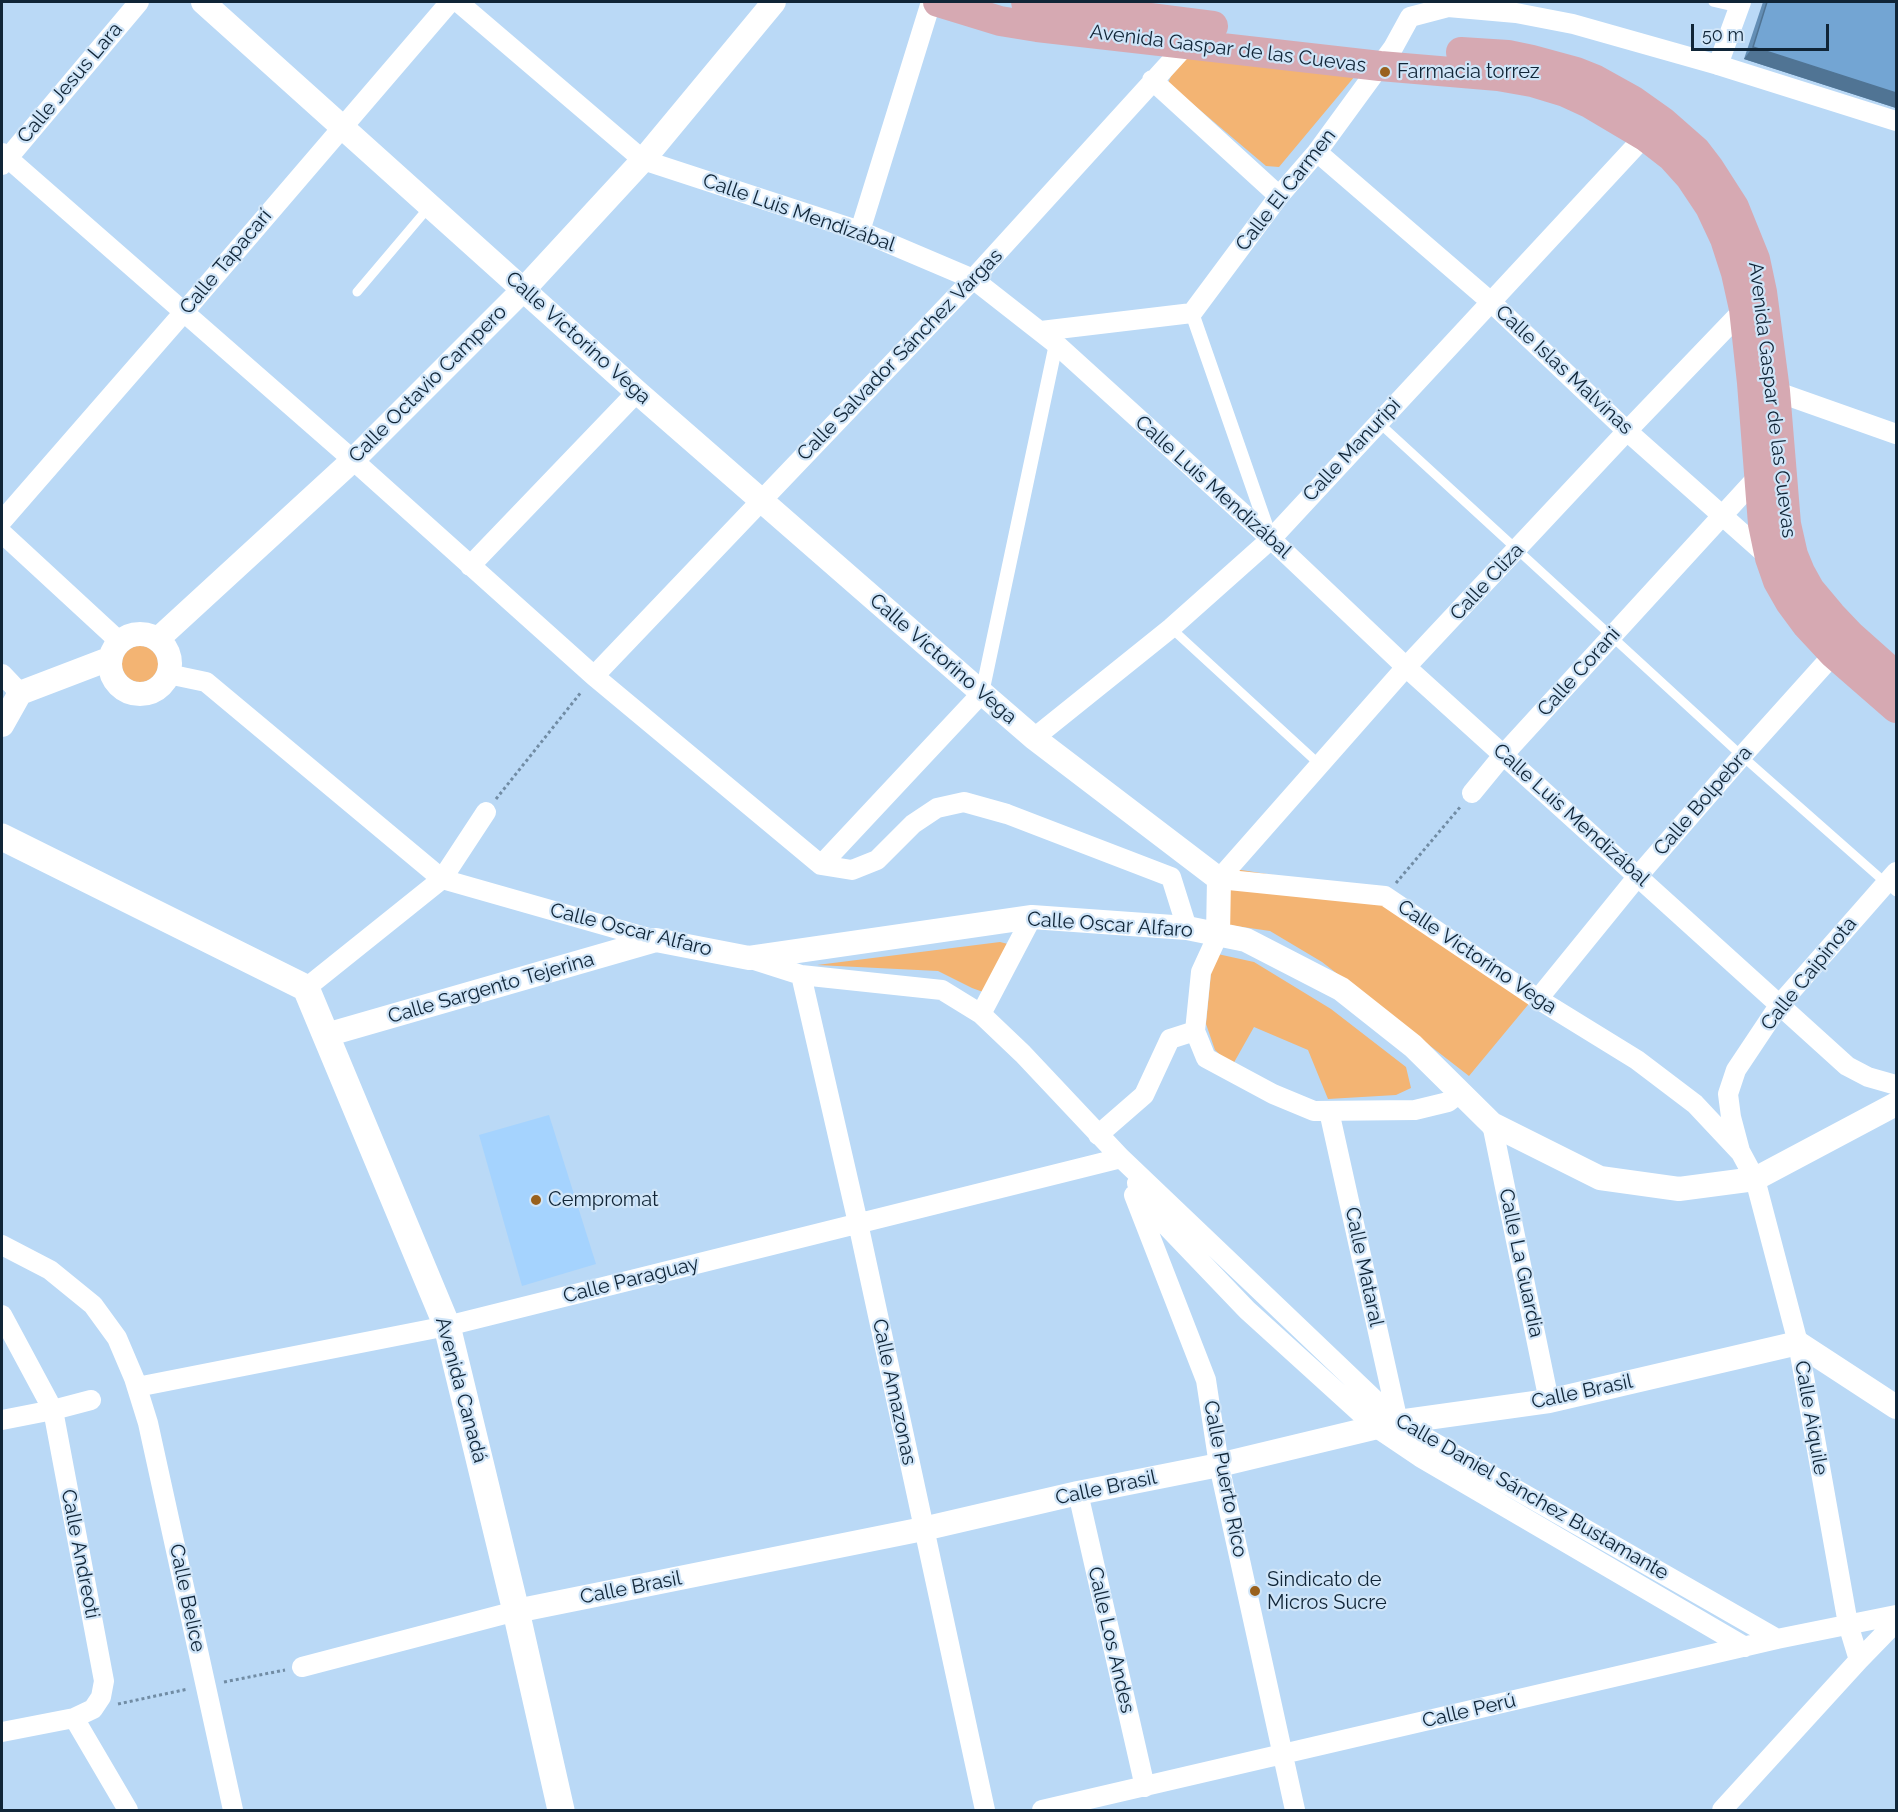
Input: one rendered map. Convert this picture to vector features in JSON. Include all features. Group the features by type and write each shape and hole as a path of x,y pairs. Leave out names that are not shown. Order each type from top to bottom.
{"main road":[{"name":"Avenida Gaspar de las Cuevas","path":"938,2 1000,21 1036,27 1189,34 1386,57 1532,82 1565,92 1591,104 1646,136 1672,157 1690,177 1710,207 1737,273 1753,301"},
{"name":"Avenida Gaspar de las Cuevas","path":"1026,2 1189,34"},
{"name":"Avenida Gaspar de las Cuevas","path":"1386,57 1508,55 1576,72 1632,100 1677,133 1696,151 1734,207 1755,259 1753,301 1770,465 1800,572 1842,645 1896,708"},
{"name":"Avenida Gaspar de las Cuevas","path":"1770,465 1763,524 1770,558 1778,581 1790,602 1808,625 1896,676"},
{"path":"2,837 306,988"},
{"name":"Avenida Canadá","path":"306,988 447,1326 516,1611 561,1810"}],"street":[{"name":"Calle Jesus Lara","path":"4,159 139,2"},
{"name":"Calle Victorino Vega","path":"204,2 637,392 982,693 1035,738 1219,879 1385,896 1538,999 1654,1072 1695,1104 1741,1153 1755,1179"},
{"name":"Calle Tapacarí","path":"2,521 450,2"},
{"name":"Calle Luis Mendizábal","path":"458,2 643,160 860,231 974,279 1056,344 1271,539 1406,667 1847,1066 1868,1077 1896,1085"},
{"name":"Calle Octavio Campero","path":"158,639 353,460 524,289 643,160 774,2"},
{"path":"860,231 931,2"},
{"path":"1740,5 1718,66 1896,121"},
{"name":"Calle El Carmen","path":"1192,313 1279,196 1317,152 1386,57 1410,13 1448,7 1516,13 1573,24 1718,66"},
{"name":"Calle Salvador Sánchez Vargas","path":"594,676 974,279 1152,80 1189,34"},
{"path":"1152,80 1279,196"},
{"name":"Calle Manuripi","path":"1035,738 1171,628 1271,539 1646,136"},
{"name":"Calle Islas Malvinas","path":"1317,152 1491,302 1628,431 1770,558 1810,590"},
{"path":"4,159 353,460 594,676 820,865 852,870 877,860 921,818 937,808 964,802 1007,814 1171,877 1187,928"},
{"name":"Calle Cliza","path":"1219,879 1406,667 1753,301"},
{"path":"1041,331 1192,313 1271,539"},
{"path":"820,865 982,693 1056,344"},
{"path":"1763,387 1896,434"},
{"path":"470,566 637,392"},
{"name":"Calle Corani","path":"1472,793 1504,754 1770,465"},
{"path":"2,533 114,650"},
{"path":"2,725 20,693 114,650 128,636 138,633 148,634 158,639 168,655 168,674 157,689 138,694 129,692 120,687 110,669 114,650"},
{"name":"Calle Bolpebra","path":"1538,999 1638,876 1842,645"},
{"path":"2,674 20,693"},
{"name":"Calle Oscar Alfaro","path":"168,674 206,682 442,879 656,940 749,958 1032,917 1187,928 1246,940 1341,989 1413,1046 1492,1125 1600,1178 1679,1189 1755,1179 1896,1104"},
{"path":"306,988 442,879 486,812"},
{"path":"1219,879 1218,935 1202,972 1195,1032 1206,1058 1273,1094 1314,1111 1415,1110 1448,1102 1460,1093"},
{"name":"Calle Caipinota","path":"1741,1153 1731,1117 1728,1094 1736,1070 1780,1004 1893,882"},
{"path":"981,1014 1032,917"},
{"name":"Calle Sargento Tejerina","path":"326,1035 656,940"},
{"name":"Calle Daniel Sánchez Bustamante","path":"749,958 801,975 942,990 981,1014 1023,1054 1121,1158 1157,1216 1247,1310 1388,1425 1420,1457 1745,1647"},
{"name":"Calle Amazonas","path":"801,975 858,1223 985,1810"},
{"path":"1098,1135 1144,1095 1170,1039 1195,1032"},
{"name":"Calle Mataral","path":"1329,1111 1388,1425"},
{"name":"Calle La Guardia","path":"1492,1125 1549,1401"},
{"name":"Calle Paraguay","path":"137,1387 447,1326 1121,1158"},
{"name":"Calle Puerto Rico","path":"1121,1158 1160,1265 1206,1380 1219,1466 1294,1810"},
{"name":"Calle Aiquile","path":"1755,1179 1798,1343 1848,1624 1859,1660"},
{"name":"Calle Belice","path":"2,1245 50,1270 93,1305 117,1338 137,1387 148,1423 233,1810"},
{"name":"Calle Andreoti","path":"2,1315 53,1410 104,1681 101,1697 93,1709 74,1718 2,1732"},
{"path":"1798,1343 1896,1407"},
{"name":"Calle Brasil","path":"302,1667 516,1611 923,1529 1078,1493 1219,1466 1388,1425 1549,1401 1798,1343"},
{"path":"2,1420 91,1400"},
{"name":"Calle Daniel Sánchez Bustamante","path":"1388,1425 1777,1639"},
{"name":"Calle Los Andes","path":"1078,1493 1145,1787"},
{"name":"Calle Perú","path":"1042,1810 1777,1639 1896,1615"},
{"path":"1722,1810 1896,1622"},
{"path":"74,1718 128,1810"}],"lane":[{"path":"1713,2 1740,5"},
{"path":"357,292 430,205"},
{"path":"1378,422 1742,756 1893,882"},
{"path":"1171,628 1319,764"}],"path":[{"path":"486,812 594,676"},
{"path":"1385,896 1472,793"}],"shaded area":[{"path":"1189,56 1355,76 1279,167 1266,166 1168,83 1171,76"},
{"path":"140,646 153,651 158,664 153,677 140,682 127,677 122,664 127,651"},
{"path":"1235,869 1350,887 1389,900 1532,1000 1469,1076 1322,962 1270,931 1229,925 1222,875"},
{"path":"1000,942 1008,944 983,992 938,971 817,965"},
{"path":"1213,953 1254,962 1331,1009 1406,1067 1411,1088 1396,1095 1328,1099 1308,1050 1254,1027 1232,1066 1215,1050 1206,1024"},
{"name":"Cempromat","path":"549,1115 596,1264 522,1286 479,1135"}],"building":[{"path":"1767,2 1896,2 1896,93 1753,47"}],"place":[{"name":"Farmacia torrez","path":"1385,72"},
{"name":"Cempromat","path":"536,1200"},
{"name":"Sindicato de Micros Sucre","path":"1255,1591"}]}
